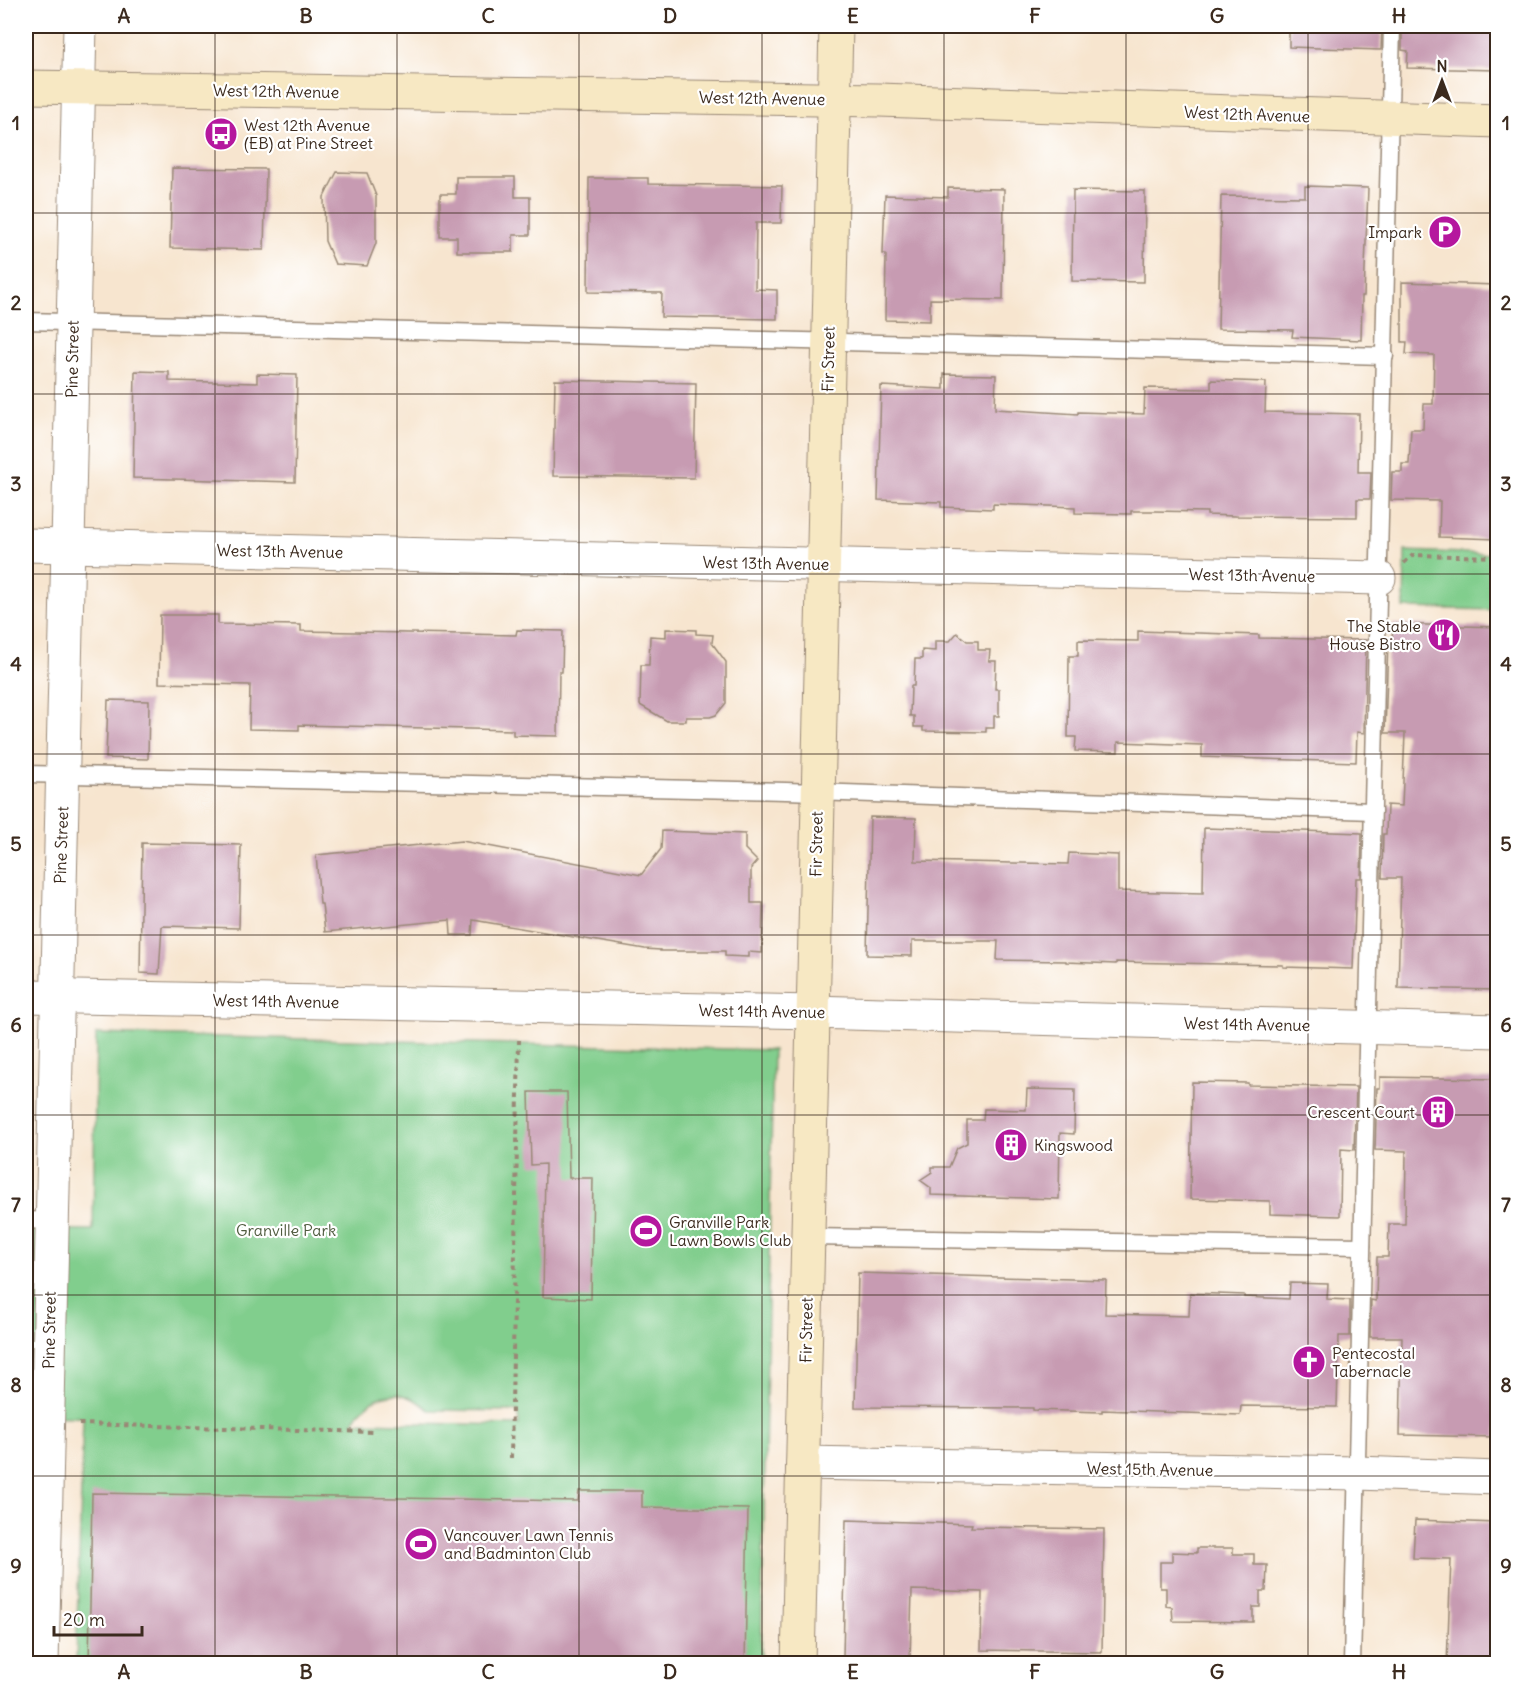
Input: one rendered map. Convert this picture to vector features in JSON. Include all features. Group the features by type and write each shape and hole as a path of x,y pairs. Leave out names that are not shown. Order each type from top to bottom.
{"street":[{"name":"Pine Street","path":"42,1664 36,1442 41,996 63,775 80,26"},
{"name":"Fir Street","path":"798,1664 836,26"},
{"name":"West 12th Avenue","path":"26,87 834,99 1497,121"},
{"name":"West 13th Avenue","path":"26,544 1379,578"},
{"name":"West 14th Avenue","path":"41,996 812,1012 1497,1031"},
{"name":"West 15th Avenue","path":"803,1463 1357,1473 1497,1478"}],"lane":[{"path":"1352,1664 1392,26"},
{"path":"26,321 1384,356"},
{"path":"26,774 818,792 1373,811"},
{"path":"809,1237 1362,1246"}],"path":[{"path":"1379,578 1385,578 1413,555 1497,557"},
{"path":"511,1458 519,1040"},
{"path":"78,1424 372,1432"}],"green space":[{"path":"1405,551 1497,554 1497,610 1404,608"},
{"name":"Granville Park","path":"96,1034 773,1050 761,1663 76,1663 83,1417 26,1416 26,1229 93,1230","holes":["398,1394 411,1398 429,1410 518,1411 519,1425 353,1422 366,1405"]}],"building":[{"path":"1289,26 1382,26 1381,50 1289,47"},
{"path":"1402,26 1497,26 1497,70 1407,68 1408,51 1402,50"},
{"path":"172,168 266,169 264,250 170,248"},
{"path":"337,172 367,173 376,196 376,243 367,266 335,264 325,241 324,197"},
{"path":"456,177 515,177 515,197 530,197 530,235 513,235 513,252 457,252 457,237 440,237 440,194 456,194"},
{"path":"589,178 648,178 648,184 782,186 781,223 756,223 755,289 777,290 777,319 661,317 662,293 588,292"},
{"path":"1305,186 1368,188 1361,340 1292,337 1293,330 1218,329 1221,196 1305,197"},
{"path":"948,188 1004,189 1003,300 930,299 930,321 885,320 886,254 883,254 885,195 948,197"},
{"path":"1073,190 1145,191 1144,282 1072,281"},
{"path":"1402,282 1497,285 1497,539 1439,537 1440,501 1391,500 1392,472 1402,472 1402,464 1409,464 1411,429 1423,429 1424,404 1433,404 1434,355 1406,354 1407,342 1402,342"},
{"path":"135,371 169,372 169,381 257,383 257,374 297,375 295,482 133,478"},
{"path":"944,374 996,375 995,409 1078,414 1078,412 1144,414 1145,388 1211,389 1211,380 1266,382 1265,412 1359,414 1358,472 1371,472 1370,499 1357,499 1357,517 1235,516 1207,515 1207,512 1153,511 1131,511 1131,514 1075,513 1075,507 993,504 993,509 941,507 941,502 878,500 881,386 944,389"},
{"path":"555,380 696,383 694,478 553,476"},
{"path":"160,615 218,615 218,624 301,625 301,631 516,635 517,630 563,631 562,672 559,672 558,736 513,735 513,730 299,725 299,730 249,729 250,685 159,683"},
{"path":"1393,624 1497,627 1497,990 1398,988 1401,878 1382,878 1383,834 1386,834 1387,805 1402,806 1405,733 1385,733 1388,641 1392,641"},
{"path":"666,629 696,630 696,634 713,635 712,643 726,662 726,703 716,715 686,717 686,721 667,721 640,705 641,665 649,665 650,636 666,637"},
{"path":"1138,631 1259,635 1259,638 1366,640 1364,733 1357,732 1356,762 1202,757 1202,745 1118,742 1118,752 1075,751 1076,737 1068,737 1069,656 1078,656 1078,640 1138,641"},
{"path":"957,633 967,641 978,641 978,650 990,650 989,661 996,661 995,689 999,689 999,716 994,716 994,728 986,728 986,732 923,731 923,727 914,727 914,716 910,716 915,659 922,659 922,650 935,651 935,641 950,641"},
{"path":"108,700 149,701 148,759 106,758"},
{"path":"870,817 916,818 915,861 1068,864 1069,853 1118,855 1118,891 1203,893 1204,828 1362,833 1361,878 1356,878 1353,969 1283,967 1283,965 1116,962 1116,964 997,960 998,941 912,941 912,956 867,955"},
{"path":"662,831 745,834 745,849 757,861 751,868 751,903 763,903 762,953 748,952 748,957 725,956 725,951 660,951 473,920 472,935 451,935 450,920 325,932 316,855 462,841 641,875 661,849"},
{"path":"142,843 241,845 239,928 162,926 159,974 140,973"},
{"path":"1380,1077 1497,1079 1497,1437 1400,1435 1402,1337 1370,1337 1371,1300 1376,1301 1377,1257 1388,1257 1389,1224 1405,1224 1406,1151 1375,1150 1377,1088 1380,1088"},
{"path":"1192,1082 1356,1087 1354,1150 1341,1149 1340,1216 1270,1214 1270,1201 1190,1199"},
{"name":"Kingswood","path":"1027,1089 1075,1090 1074,1134 1060,1133 1059,1199 931,1195 931,1188 920,1180 932,1172 932,1167 949,1167 957,1148 967,1143 967,1120 983,1120 984,1109 1026,1110"},
{"path":"529,1092 567,1092 569,1178 593,1178 591,1299 543,1297 545,1164 531,1165"},
{"path":"858,1273 1106,1280 1105,1314 1189,1316 1190,1293 1289,1299 1290,1283 1328,1284 1327,1299 1350,1300 1350,1336 1339,1336 1337,1407 1241,1406 1240,1415 1033,1410 1033,1408 855,1407"},
{"name":"Vancouver Lawn Tennis and Badminton Club","path":"579,1491 642,1491 642,1507 748,1509 745,1664 89,1664 92,1493 578,1501"},
{"path":"846,1520 972,1524 971,1527 1104,1529 1102,1652 981,1650 982,1592 912,1590 910,1660 843,1658"},
{"path":"1415,1520 1497,1523 1497,1664 1447,1664 1451,1559 1413,1558"},
{"path":"1197,1548 1233,1548 1233,1554 1254,1554 1254,1565 1267,1565 1266,1591 1260,1591 1260,1607 1253,1607 1253,1622 1173,1621 1172,1607 1166,1606 1166,1588 1160,1588 1160,1562 1172,1562 1172,1552 1197,1553"}],"place":[{"name":"West 12th Avenue (EB) at Pine Street","path":"221,134"},
{"name":"Impark","path":"1445,232"},
{"name":"The Stable House Bistro","path":"1444,635"},
{"name":"Crescent Court","path":"1438,1112"},
{"name":"Kingswood","path":"1011,1145"},
{"name":"Granville Park Lawn Bowls Club","path":"646,1231"},
{"name":"Pentecostal Tabernacle","path":"1309,1362"},
{"name":"Vancouver Lawn Tennis and Badminton Club","path":"421,1544"}]}
